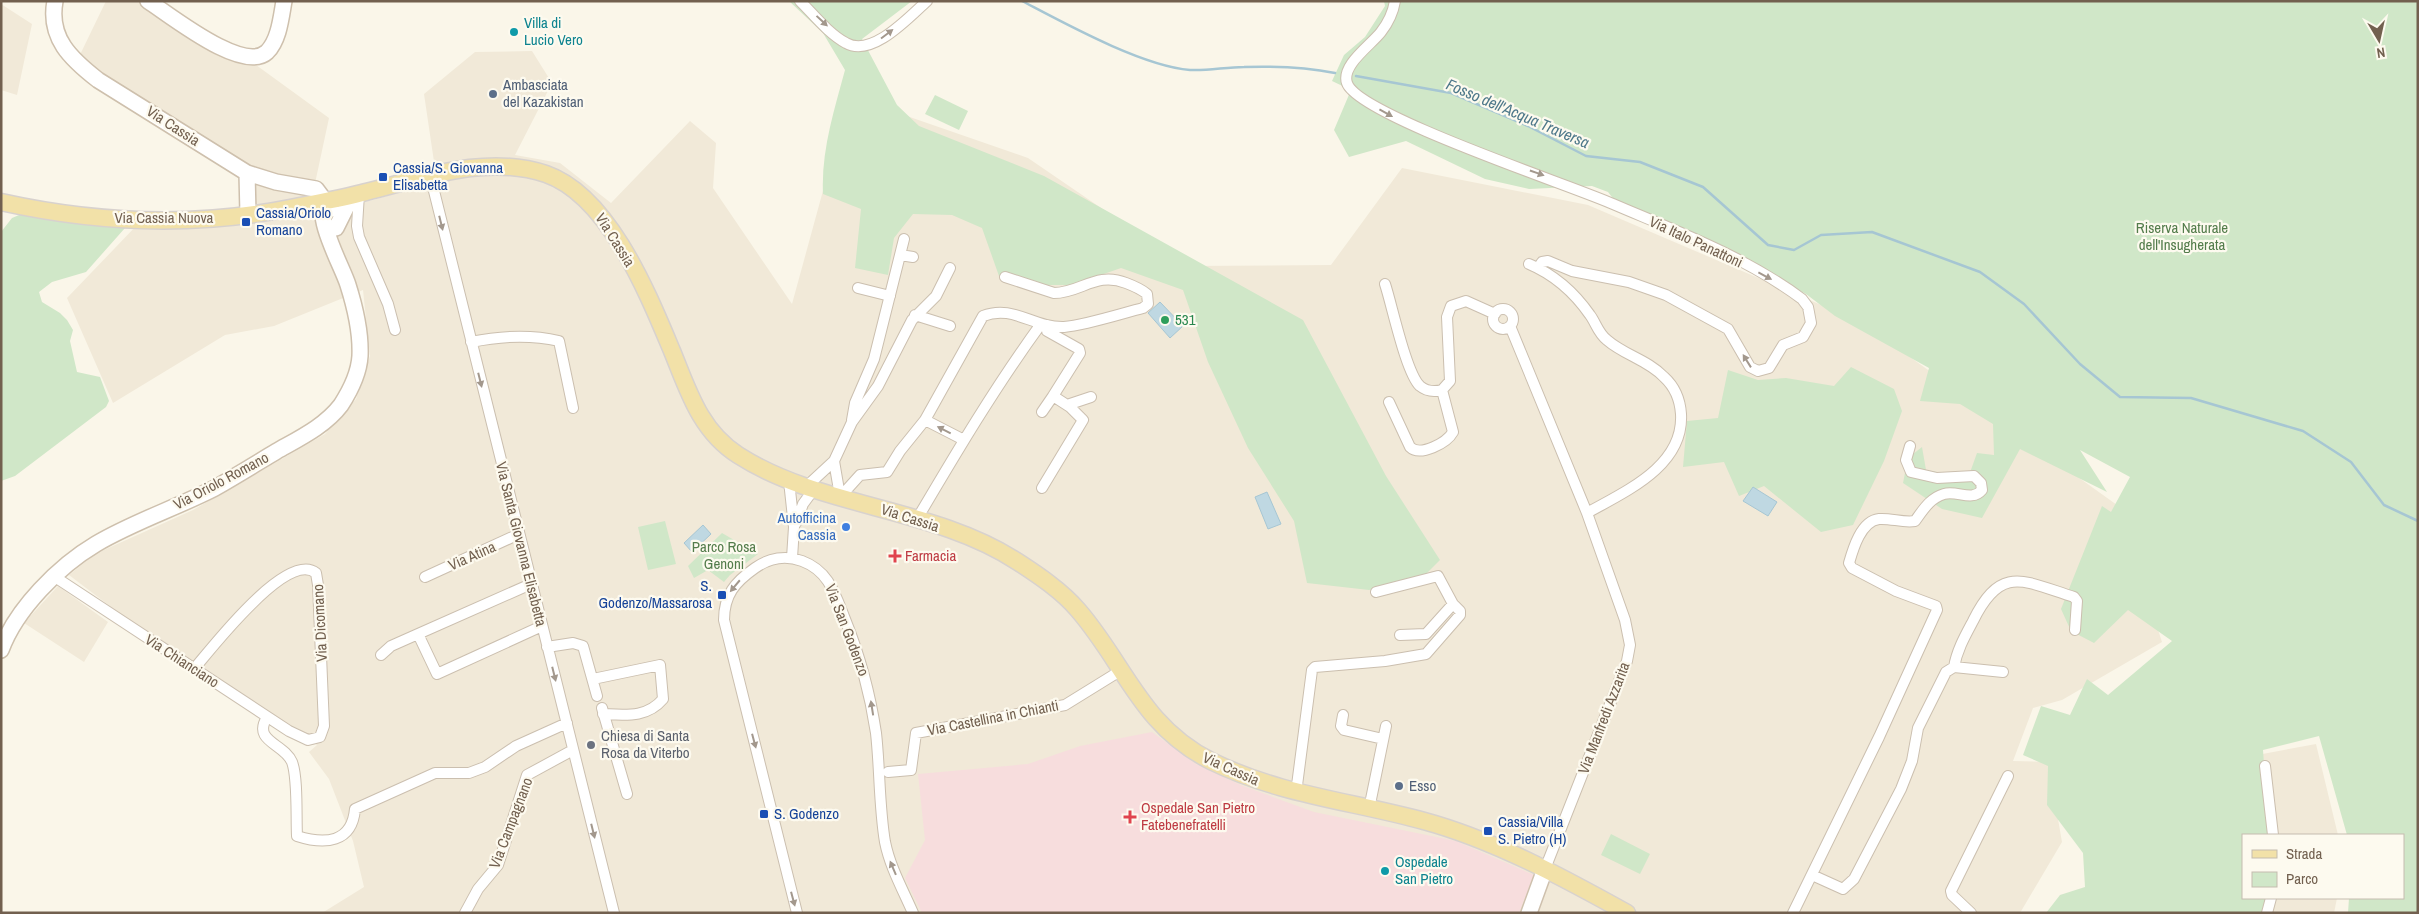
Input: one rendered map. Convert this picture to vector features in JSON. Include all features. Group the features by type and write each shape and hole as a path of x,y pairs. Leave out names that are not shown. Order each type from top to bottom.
{"main road":[{"name":"Via Cassia","path":"326,200 359,194 430,175 479,167 527,170 554,177 576,190 596,209 625,255 654,311 689,394 706,425 718,439 736,454 789,481 917,519 995,548 1044,580 1077,608 1156,720 1185,746 1238,773 1296,793 1444,826 1545,869 1627,913"},
{"name":"Via Cassia Nuova","path":"1,202 62,214 128,219 195,220 290,208 326,200"}],"street":[{"name":"Via Cassia","path":"55,1 55,28 60,44 76,63 98,80 247,173 276,182 314,188 326,200"},
{"name":"Via Cassia","path":"63,1 62,23 66,35 73,49 98,80"},
{"path":"148,1 215,44 237,55 254,58 264,54 274,42 284,1"},
{"path":"800,1 843,42 856,47 873,44 927,1"},
{"name":"Via Italo Panattoni","path":"1395,1 1392,14 1380,33 1350,66 1347,74 1348,85 1359,97 1403,122 1564,183 1740,262 1802,299 1808,307 1811,323 1803,337 1783,345 1768,368 1755,370 1750,366 1728,329 1666,295 1629,282 1572,271 1548,260 1534,266 1550,274 1579,300 1597,330 1608,341 1656,369 1666,378 1674,388 1680,407 1680,433 1670,456 1642,479 1587,513"},
{"path":"247,173 248,214"},
{"name":"Via Santa Giovanna Elisabetta","path":"430,175 614,913"},
{"path":"290,208 310,214 331,227 359,194"},
{"path":"359,194 357,226 359,237 388,304 396,330"},
{"name":"Via Oriolo Romano","path":"1,650 16,620 54,577 97,543 215,488 310,432 334,413 353,383 360,356 353,304 343,269 343,256 322,208 326,200"},
{"path":"852,422 854,404 872,365 904,239"},
{"path":"900,255 913,258"},
{"path":"794,527 811,488 834,461 852,422 878,386 915,315 936,296 950,268"},
{"path":"841,496 860,475 887,472 900,451 925,420 983,316 995,311 1005,311 1044,325 1065,327 1143,308 1148,304 1149,299 1141,290 1115,279 1101,279 1061,293 1054,293 1005,277"},
{"path":"1385,284 1416,381 1427,390 1442,390 1448,385 1450,377 1447,325 1449,308 1456,302 1466,301 1495,314 1494,320 1496,325 1505,328 1510,326 1587,513"},
{"path":"858,288 890,296"},
{"path":"915,315 950,326"},
{"path":"1042,412 1080,353 1079,349 1047,331 1044,325"},
{"path":"917,519 964,440 1014,362 1044,325"},
{"path":"471,342 490,338 536,335 559,341 573,408"},
{"path":"1389,402 1410,447 1414,451 1420,452 1447,439 1453,432 1442,390"},
{"path":"1042,488 1083,420 1067,405 1053,396"},
{"path":"1067,405 1091,397"},
{"path":"925,420 964,440"},
{"path":"1793,913 1916,659 1937,610 1936,606 1896,591 1852,568 1849,563 1856,540 1870,523 1878,519 1915,521 1926,505 1938,496 1946,493 1971,496 1978,494 1982,490 1981,482 1974,476 1937,478 1911,472 1906,460 1910,446"},
{"path":"834,461 841,496"},
{"path":"789,481 794,527 792,558 777,558 762,563 737,582 726,600 724,620 797,913"},
{"name":"Via Manfredi Azzarita","path":"1545,869 1629,654 1627,626 1587,513"},
{"name":"Via Atina","path":"425,577 519,534"},
{"name":"Via San Godenzo","path":"792,558 811,565 827,578 853,638 866,680 872,708 879,764 881,817 888,853 913,913"},
{"name":"Via Dicomano","path":"194,668 259,595 296,570 304,568 312,570 317,575 318,584 324,726 320,737 311,740"},
{"path":"1296,793 1312,670 1315,666 1385,661 1426,654 1460,615 1458,608 1453,604 1438,576 1376,592"},
{"name":"Via Chianciano","path":"54,577 295,735 311,740"},
{"path":"1954,667 1956,653 1983,600 2000,585 2013,581 2026,582 2074,597 2076,601 2075,630"},
{"path":"381,655 391,646 532,584"},
{"path":"1400,635 1426,634 1453,604"},
{"path":"418,634 436,674 542,626"},
{"path":"547,647 573,643 583,646 597,696"},
{"path":"593,678 660,665 663,699 657,706 648,711 632,715 602,711 627,794"},
{"path":"1812,875 1843,889 1854,879 1901,789 1912,761 1918,728 1946,672 1954,667 2003,672"},
{"name":"Via Castellina in Chianti","path":"888,772 911,770 916,733 1065,705 1120,671"},
{"path":"1343,715 1341,726 1344,730 1383,739"},
{"path":"267,717 262,724 267,739 282,750 292,762 297,836 314,841 339,838 352,827 355,809 434,773 469,772 485,767 516,746 567,723"},
{"path":"1369,808 1386,726"},
{"name":"Via Campagnano","path":"465,913 478,889 498,865 527,775 573,750"},
{"path":"2265,766 2274,834"},
{"path":"1971,913 1952,895 1951,891 2008,776"},
{"path":"1529,913 1545,869"},
{"path":"2267,913 2271,899"}],"shaded area":[{"path":"106,1 147,1 245,57 329,118 314,188 326,201 248,214 247,173 76,63"},
{"path":"1,4 32,24 17,95 1,90"},
{"path":"532,51 552,83 515,155 560,163 611,203 690,121 716,143 713,188 792,304 844,114 878,106 1028,158 1186,266 1331,265 1402,168 1588,205 1861,322 2117,505 2162,642 2062,700 2033,708 2013,761 2048,762 2062,842 2020,913 322,913 364,887 353,841 329,779 309,752 317,745 266,709 115,610 69,575 95,554 193,510 325,434 356,399 370,356 363,290 274,326 225,335 113,403 67,298 138,224 238,223 355,205 437,182 424,94 475,52"},
{"path":"58,586 108,622 84,662 24,623"},
{"name":"Ospedale San Pietro Fatebenefratelli","path":"1152,732 1196,764 1243,786 1314,812 1456,841 1534,875 1519,913 922,913 905,878 925,840 918,774 1028,764 1080,746"},
{"path":"2316,744 2338,834 2250,834 2241,758"},
{"path":"2249,899 2337,899 2334,913 2244,913"}],"green space":[{"path":"789,1 912,1 862,39 897,105 919,126 1044,176 1303,320 1386,476 1440,560 1423,577 1369,590 1307,583 1294,521 1248,448 1208,362 1183,290 1121,268 1072,285 1017,285 999,276 982,228 952,215 913,214 894,238 888,275 855,268 861,209 823,194 826,147 845,70 823,33"},
{"name":"Riserva Naturale dell'Insugherata","path":"1384,1 2418,1 2418,913 2348,913 2349,899 2404,899 2404,834 2347,834 2319,736 2263,750 2269,834 2242,834 2242,899 2266,899 2264,911 2261,913 2046,913 2060,895 2085,887 2083,853 2047,805 2048,766 2023,755 2041,706 2070,715 2087,679 2108,695 2172,641 2128,610 2094,643 2071,631 2061,609 2102,506 2111,512 2130,477 2080,450 2107,492 2020,449 1982,518 1942,509 1903,483 1908,458 1922,447 1926,470 1968,478 1977,453 1994,455 1993,424 1960,404 1920,401 1929,368 1835,316 1806,294 1677,227 1615,201 1608,192 1592,186 1529,189 1485,179 1406,141 1349,157 1334,130 1351,90 1332,81 1344,55 1365,37 1385,6"},
{"path":"935,95 968,111 959,130 925,114"},
{"path":"24,213 121,225 125,228 86,272 52,282 39,292 42,302 60,313 73,330 70,341 77,372 100,377 109,401 106,407 15,476 1,481 1,232 12,218"},
{"path":"1851,367 1894,389 1902,411 1884,461 1853,525 1821,532 1764,486 1739,496 1724,462 1683,467 1687,421 1718,418 1728,370 1758,380 1786,378 1834,386"},
{"path":"665,521 676,564 648,570 638,527"},
{"name":"Parco Rosa Genoni","path":"722,533 758,554 730,575 724,582 708,570 694,578 688,566"},
{"path":"1611,834 1650,854 1640,874 1601,855"}],"water":[{"name":"531","path":"1160,302 1183,326 1170,338 1148,313"},
{"path":"1753,487 1777,502 1768,516 1743,501"},
{"path":"1267,492 1281,524 1268,529 1255,497"},
{"path":"703,525 711,534 692,552 684,543"}],"waterway":[{"name":"Fosso dell'Acqua Traversa","path":"1022,1 1104,43 1171,67 1190,70 1278,67 1312,69 1335,73"},
{"name":"Fosso dell'Acqua Traversa","path":"1356,76 1451,93 1528,126 1586,156 1640,162 1703,187 1768,245 1794,250 1821,235 1872,232 1980,272 2024,304 2080,364 2120,397 2191,398 2303,431 2351,462 2384,505 2418,521"}],"place":[{"name":"Villa di Lucio Vero","path":"514,32"},
{"name":"Ambasciata del Kazakistan","path":"493,94"},
{"name":"Cassia/S. Giovanna Elisabetta","path":"383,177"},
{"name":"Cassia/Oriolo Romano","path":"246,222"},
{"name":"531","path":"1165,320"},
{"name":"Autofficina Cassia","path":"846,527"},
{"name":"Farmacia","path":"895,556"},
{"name":"S. Godenzo/Massarosa","path":"722,595"},
{"name":"Chiesa di Santa Rosa da Viterbo","path":"591,745"},
{"name":"Esso","path":"1399,786"},
{"name":"S. Godenzo","path":"764,814"},
{"name":"Ospedale San Pietro Fatebenefratelli","path":"1130,817"},
{"name":"Cassia/Villa S. Pietro (H)","path":"1488,831"},
{"name":"Ospedale San Pietro","path":"1385,871"}]}
